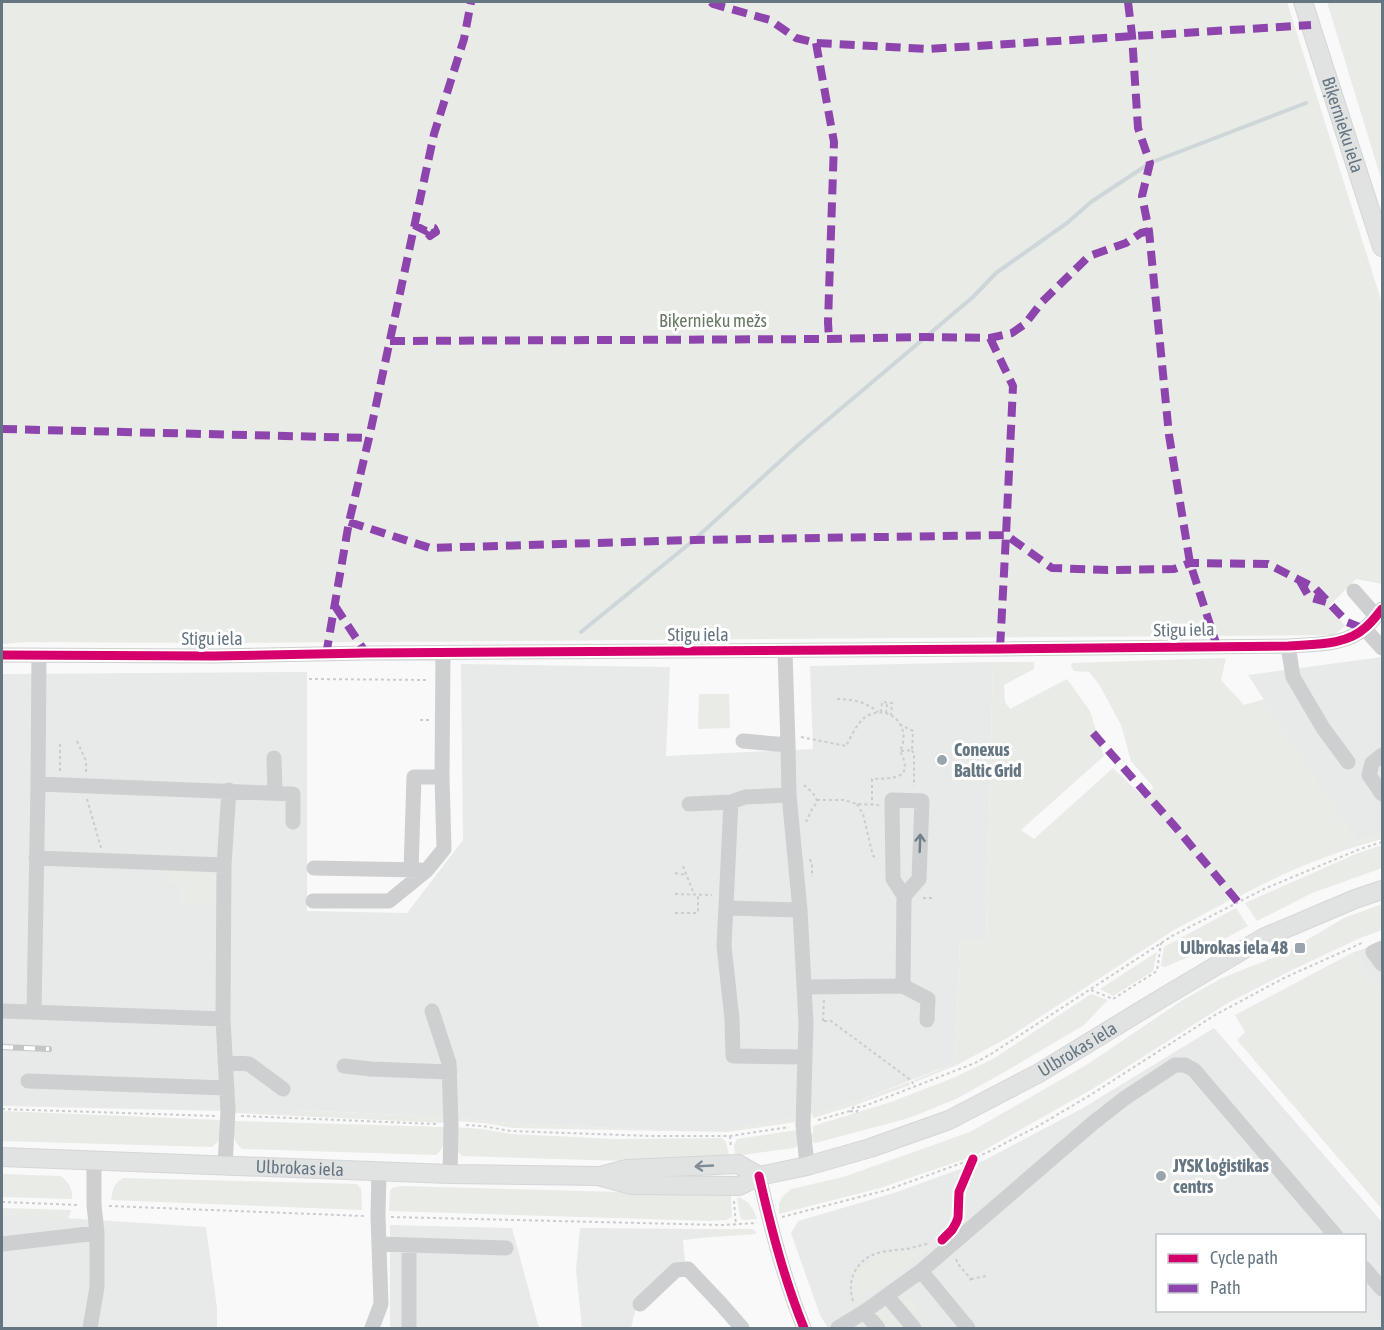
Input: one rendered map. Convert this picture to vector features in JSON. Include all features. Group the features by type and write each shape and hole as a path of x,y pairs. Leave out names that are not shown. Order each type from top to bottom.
{"main road":[{"name":"Biķernieku iela","path":"1304,2 1383,248"},
{"name":"Ulbrokas iela","path":"2,1157 379,1172 598,1176 632,1185 734,1187 759,1176 807,1166 870,1148 949,1120 1039,1072 1263,938 1355,899 1383,890"}],"street":[{"path":"1354,591 1379,613"},
{"name":"Stigu iela","path":"2,655 213,656 1288,646 1341,641 1365,629 1379,613"},
{"path":"1365,629 1383,648"},
{"path":"1288,646 1293,677 1323,728 1348,762"},
{"path":"785,651 789,795 800,910 806,1023 802,1125 807,1166"},
{"path":"313,901 389,901 419,870 444,849 443,653"},
{"path":"34,1012 39,656"},
{"path":"743,741 788,740"},
{"path":"1383,754 1372,763 1369,775 1383,794"},
{"path":"274,758 275,792"},
{"path":"419,870 414,777 442,777"},
{"path":"38,784 293,794 293,822"},
{"path":"225,1166 227,1088 223,1019 224,865 229,790"},
{"path":"689,804 731,802 745,796 789,795"},
{"path":"903,986 904,896 893,879 892,800 922,801 919,879 904,896"},
{"path":"731,802 724,946 732,1019 733,1056 805,1057"},
{"path":"36,858 96,865 224,865"},
{"path":"314,868 419,870"},
{"path":"727,902 800,910"},
{"path":"1383,948 1373,952 1383,963"},
{"path":"804,987 903,986 928,999 927,1020"},
{"path":"2,1011 223,1019"},
{"path":"432,1011 450,1072 450,1174"},
{"path":"225,1062 249,1064 283,1089"},
{"path":"838,1329 860,1309 887,1296 921,1271 1093,1123 1125,1098 1175,1065 1185,1065 1194,1070 1334,1234"},
{"path":"344,1066 450,1072"},
{"path":"28,1081 227,1088"},
{"path":"90,1329 97,1287 94,1160"},
{"path":"372,1329 381,1304 379,1172"},
{"path":"759,1176 783,1271 804,1329"},
{"path":"2,1244 97,1233"},
{"path":"379,1244 506,1248"},
{"path":"409,1245 409,1329"},
{"path":"640,1304 676,1270 688,1269 722,1304 742,1329"},
{"path":"1366,1269 1383,1289"},
{"path":"921,1271 968,1329"},
{"path":"887,1296 914,1329"},
{"path":"860,1309 878,1329"}],"path":[{"path":"309,679 429,680 443,675"},
{"path":"837,699 860,702 880,712"},
{"path":"880,712 882,702 892,703 891,715"},
{"path":"886,713 887,703"},
{"path":"788,740 846,746 861,720 875,712 891,715 901,725 913,731 914,801"},
{"path":"420,720 429,720"},
{"path":"872,804 872,779 895,778 901,775 905,765 900,751 904,739 901,725"},
{"path":"60,741 60,784"},
{"path":"900,751 912,750"},
{"path":"817,800 892,805"},
{"path":"2,1109 482,1126 511,1131 651,1136 730,1136 802,1125 850,1111 854,1107 862,1107 975,1063 1161,943 1264,889 1340,857 1383,842"},
{"path":"683,866 694,895"},
{"path":"675,873 687,875"},
{"path":"675,894 698,895 727,902"},
{"path":"675,913 698,912 698,895"},
{"path":"780,1218 887,1190 973,1159 1040,1125 1215,1016 1284,978 1367,942"},
{"path":"1091,990 1113,999 1157,971 1161,943"},
{"path":"823,1021 824,1002"},
{"path":"806,1023 831,1021 912,1081 914,1087"},
{"path":"730,1136 731,1156"},
{"path":"967,1172 973,1159"},
{"path":"734,1195 736,1226"},
{"path":"860,1309 851,1294 852,1278 861,1263 872,1254 914,1248 942,1240 971,1279"},
{"path":"968,1282 971,1279 986,1276"}],"shaded area":[{"path":"1382,657 1382,832 1357,842 1248,675"},
{"path":"993,662 986,939 960,939 955,1063 855,1102 795,1118 726,1130 659,1130 521,1124 444,1117 299,1110 298,1114 228,1110 2,1105 2,674 307,672 307,911 407,913 463,840 461,664 670,667 666,756 813,749 810,666"},
{"path":"1382,942 1382,991 1352,953"},
{"path":"1214,1028 1382,1222 1382,1328 828,1328 820,1315 791,1233 798,1221 894,1193 985,1160 1083,1108"},
{"path":"2,1214 206,1227 217,1308 217,1328 2,1328"},
{"path":"390,1225 512,1228 539,1328 390,1328"},
{"path":"580,1228 710,1229 712,1237 683,1240 685,1262 638,1299 631,1328 582,1328 576,1270"}],"green space":[{"name":"Biķernieku mežs","path":"2,2 1287,2 1382,303 1382,584 1356,579 1329,606 1345,626 1334,635 218,643 27,642 2,644"},
{"path":"1327,2 1382,2 1382,182"},
{"path":"1226,658 1221,680 1244,705 1265,699 1357,842 1382,832 1382,839 1310,863 1240,896 1238,893 1229,898 1230,900 1174,930 1009,1037 957,1065 915,1082 914,1080 955,1063 960,939 986,939 993,662 1034,662 1034,669 1004,685 1005,702 1010,709 1067,679 1090,711 1104,756 1021,830 1034,839 1113,768 1141,795 1154,788 1131,761 1121,725 1099,684 1089,672 1074,671 1072,663"},
{"path":"699,694 729,694 730,728 698,729"},
{"path":"1382,845 1382,868 1312,893 1257,921 1245,903 1358,853"},
{"path":"165,867 212,870 217,875 218,895 206,905 179,904 179,883 167,883"},
{"path":"1382,904 1382,930 1292,970 1226,1004 1094,1088 974,1156 880,1188 779,1214 782,1197 791,1189 843,1177 970,1132 1088,1064 1181,1001 1222,978 1285,953 1344,918"},
{"path":"1236,908 1248,926 1202,951 1165,967 1161,966 1164,947"},
{"path":"1157,952 1153,971 1113,996 1100,989"},
{"path":"1352,953 1382,991 1382,1209 1237,1040 1245,1032 1235,1015"},
{"path":"1091,994 1108,1000 1084,1025 956,1099 909,1118 813,1142 810,1135 813,1133 813,1126 891,1102 953,1078 993,1059"},
{"path":"909,1082 910,1085 813,1118 812,1113 855,1102"},
{"path":"2,1106 221,1109 221,1111"},
{"path":"235,1110 298,1114 298,1110 444,1117 444,1123 235,1113"},
{"path":"2,1111 222,1120 221,1139 212,1147 2,1141"},
{"path":"456,1118 521,1124 659,1130 726,1130 795,1118 796,1122 727,1132 513,1128 456,1121"},
{"path":"234,1121 445,1127 445,1135 443,1146 436,1155 243,1149 235,1140"},
{"path":"455,1127 511,1134 615,1139 722,1138 726,1142 729,1156 657,1162 462,1156 458,1152"},
{"path":"797,1130 798,1145 794,1148 735,1156 734,1145 737,1139"},
{"path":"2,1174 61,1176 70,1186 72,1199 2,1197"},
{"path":"123,1178 357,1184 361,1189 362,1210 111,1200 114,1187"},
{"path":"401,1186 731,1195 732,1217 726,1220 710,1221 389,1211 390,1191 392,1188"},
{"path":"737,1197 750,1205 757,1219 743,1220 740,1217"},
{"path":"2,1208 71,1210 67,1219 2,1214"},
{"path":"710,1229 752,1229 756,1234 712,1237"},
{"path":"932,1245 909,1266 857,1302 852,1290 854,1277 858,1269 872,1257 880,1253 896,1253"},
{"path":"902,1297 910,1300 919,1310 917,1321 898,1300"},
{"path":"885,1308 890,1309 907,1328 884,1328 874,1314"}],"waterway":[{"path":"581,632 694,540 799,444 973,297 996,273 1067,223 1091,202 1150,163 1306,103"}],"railway":[{"path":"2,1047 49,1049"}],"marked path":[{"path":"326,655 349,522 434,134 464,39 471,2"},
{"path":"711,2 770,20 796,38 816,43 928,49 1311,25"},
{"path":"1128,2 1138,128 1150,163 1142,196 1149,231 1169,435 1190,563 1217,646"},
{"path":"816,43 834,142 829,339"},
{"path":"414,225 426,231 430,227 434,228 436,232 430,236 426,231"},
{"path":"390,341 990,338 1012,333 1025,324 1042,302 1089,256 1126,243 1141,233 1149,231"},
{"path":"990,338 1013,386 1000,649"},
{"path":"2,429 369,438"},
{"path":"349,522 430,548 694,540 1006,535 1052,568 1174,569 1190,563 1268,564 1315,588 1347,622 1365,629"},
{"path":"1300,581 1309,597 1326,602"},
{"path":"335,606 366,653"},
{"path":"1093,733 1238,902"}],"cycle path":[{"path":"2,655 213,656 1288,646 1329,643 1349,638 1366,627 1382,609"},
{"path":"942,1240 952,1230 958,1218 959,1192 973,1159"},
{"path":"759,1176 778,1253 804,1328"}],"place":[{"name":"Conexus Baltic Grid","path":"942,760"},
{"name":"Ulbrokas iela 48","path":"1300,948"},
{"name":"JYSK loģistikas centrs","path":"1161,1176"}]}
